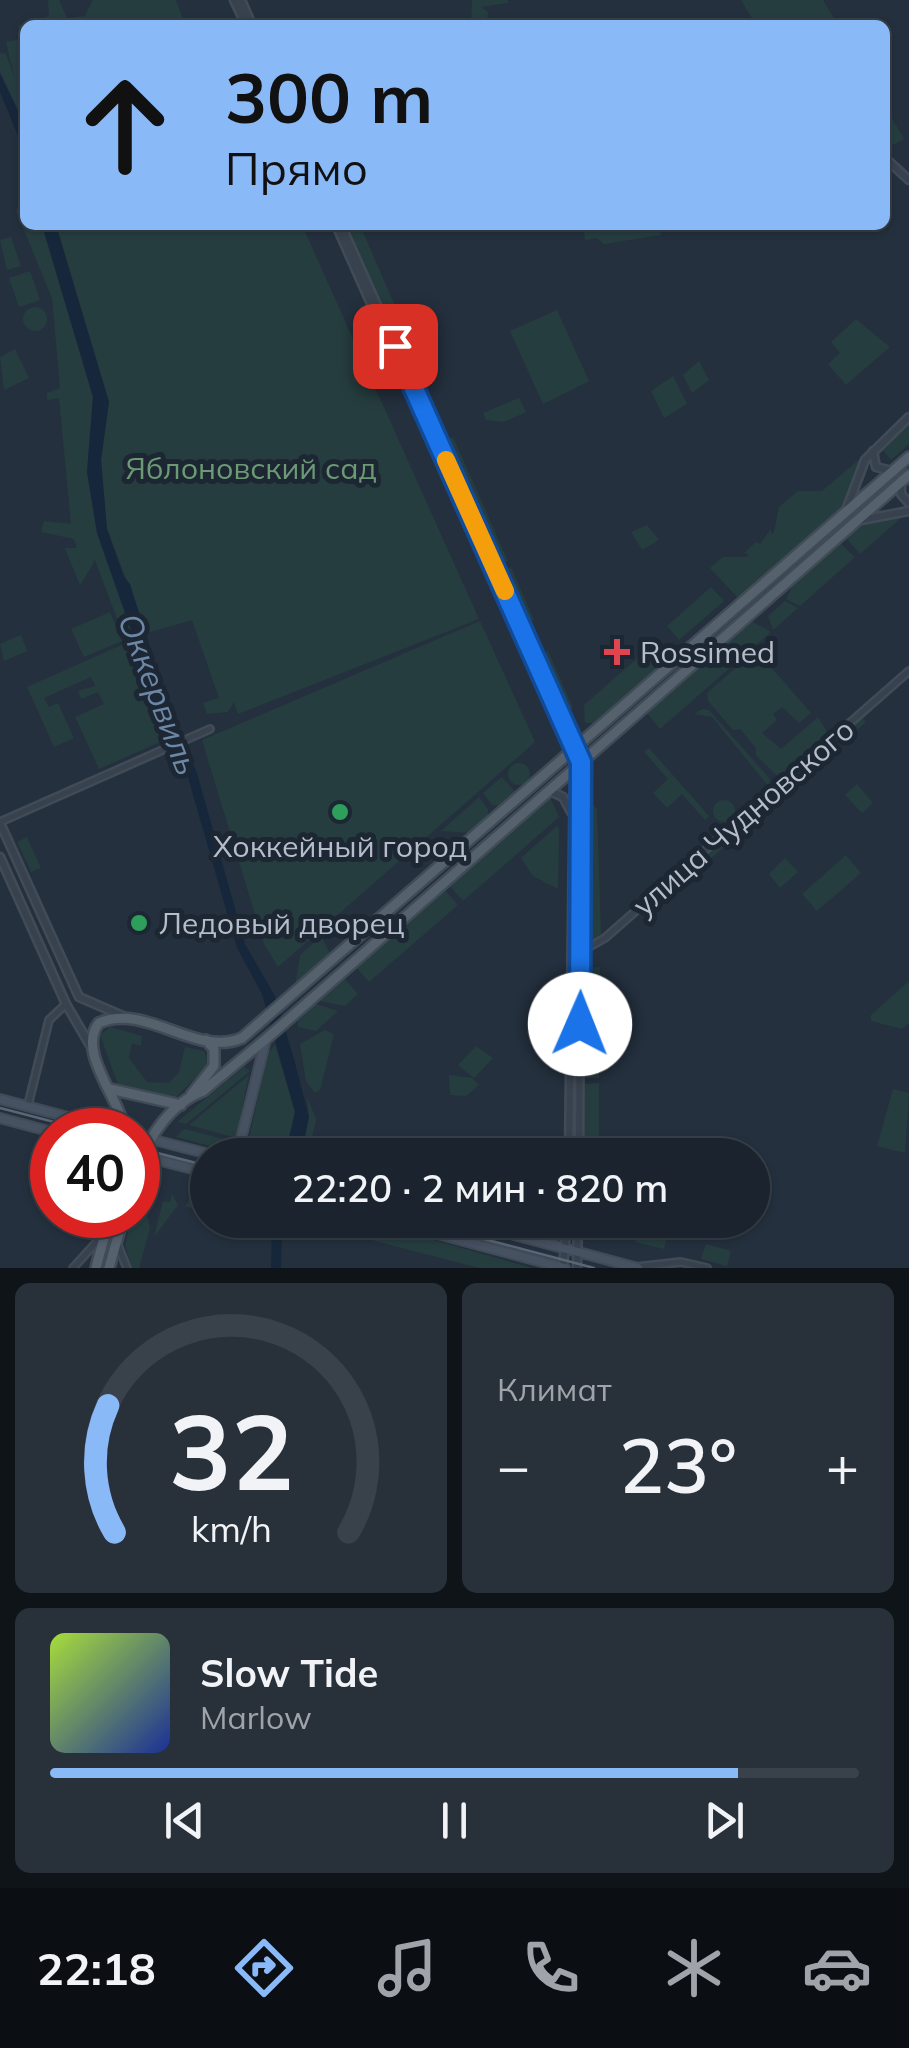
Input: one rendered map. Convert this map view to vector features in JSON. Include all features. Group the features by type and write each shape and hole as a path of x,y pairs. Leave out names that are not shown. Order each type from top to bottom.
{"main road":[{"path":"117,1108 92,1048 93,1032 100,1023 128,1018 206,1040 235,1041 909,457"},
{"path":"160,1128 191,1096 266,1039 906,477"},
{"path":"573,749 577,764"},
{"path":"241,1138 266,1039"},
{"path":"191,1096 214,1066 216,1054 206,1040"},
{"path":"240,1061 252,1067 253,1083"},
{"path":"110,1089 181,1105"},
{"path":"0,1099 35,1108"},
{"path":"114,1108 115,1100"},
{"path":"2,1122 30,1128"},
{"path":"160,1142 190,1149"},
{"path":"160,1160 190,1168"},
{"path":"96,1268 104,1238"},
{"path":"109,1268 118,1238"},
{"path":"452,1238 563,1268"},
{"path":"527,1238 636,1268"}],"street":[{"path":"890,163 909,180"},
{"path":"341,230 573,749"},
{"path":"845,511 873,450 909,417"},
{"path":"873,450 876,467 896,468"},
{"path":"906,477 901,494 909,503"},
{"path":"855,522 909,511"},
{"name":"улица Чудновского","path":"576,952 605,938 909,670"},
{"path":"128,1018 79,997 0,822 210,730"},
{"path":"577,764 574,818 579,1138"},
{"path":"569,1138 576,952 577,764"},
{"path":"544,793 563,796 574,818"},
{"path":"0,856 66,1004 92,1048"},
{"path":"27,1106 48,1020 66,1004"},
{"path":"73,1268 100,1238"},
{"path":"563,1268 566,1238"},
{"path":"576,1268 579,1238"},
{"path":"117,1242 127,1268"},
{"path":"636,1268 681,1262 707,1268"}],"green space":[{"path":"48,0 59,0 67,18 85,16 93,0 176,0 183,20 37,20 49,16"},
{"path":"472,0 508,0 481,7 488,12 487,20 471,20"},
{"path":"741,0 823,0 835,20 753,20"},
{"path":"20,39 20,114 0,71 0,53 6,54 15,79 6,42"},
{"path":"890,115 904,139 890,146"},
{"path":"24,230 43,230 93,397 87,472 97,533 169,738 99,769 75,717 104,704 98,692 81,699 78,691 95,686 91,677 44,698 49,707 58,703 74,738 54,747 27,687 126,643 95,560 80,586 65,548 77,548 74,539 41,532 44,521 71,524 59,398 47,400 47,393 60,388 52,298"},
{"name":"Яблоновский сад","path":"57,230 304,230 479,619 238,714 234,702 228,712 207,714 203,703 219,698 192,620 147,633 107,529 101,460 109,402"},
{"path":"348,230 362,230 421,366 411,370"},
{"path":"584,230 660,230 661,235 604,244 597,238 585,240"},
{"path":"11,237 21,266 7,270 0,240"},
{"path":"30,271 40,300 19,307 9,278"},
{"path":"35,307 47,319 35,331 23,319"},
{"path":"557,310 589,381 543,404 510,331"},
{"path":"856,319 890,347 846,385 828,364 840,353 831,342"},
{"path":"15,349 29,378 4,390 0,357"},
{"path":"699,361 709,380 692,393 683,375"},
{"path":"673,376 687,404 664,418 651,391"},
{"path":"519,398 526,412 504,422 486,420 483,413"},
{"path":"909,422 909,444 891,460 881,448"},
{"path":"453,437 508,561 499,566 443,442"},
{"path":"862,457 841,509 738,598 710,568 723,557 746,557 749,554 744,553 756,542 760,544 771,529 771,534 774,532 779,507 798,491 822,491"},
{"path":"903,516 860,554 846,538 868,521"},
{"path":"647,525 659,540 642,550 631,532"},
{"path":"840,543 855,557 800,606 786,599 793,585"},
{"path":"511,567 534,620 524,623 502,572"},
{"path":"711,587 724,601 679,640 667,626"},
{"path":"785,601 798,608 773,630 768,616"},
{"path":"110,612 122,641 84,657 71,629"},
{"name":"Хоккейный город","path":"480,621 535,742 278,967 264,944 202,740"},
{"path":"751,621 771,632 660,729 647,713"},
{"path":"21,635 27,651 4,661 0,644"},
{"path":"658,640 670,658 596,723 585,723 584,705"},
{"path":"756,650 811,713 799,723 782,707 773,714 777,720 762,733 781,749 818,717 827,732 780,779 756,755 756,748 740,729 733,730 708,701 707,693"},
{"path":"548,651 573,708 568,711 542,653"},
{"path":"709,710 770,779 769,787 712,717 694,714"},
{"path":"862,718 866,722 766,810 764,804"},
{"path":"649,748 709,816 705,820 682,794 667,808 653,793 668,779 644,752"},
{"path":"515,763 523,763 530,774 523,785 515,785 508,778 508,770"},
{"path":"502,777 516,793 501,806 492,805 483,793"},
{"path":"857,784 873,803 862,813 845,795"},
{"path":"479,797 488,809 488,818 471,833 441,831"},
{"path":"550,797 559,817 463,901 449,885"},
{"path":"589,800 597,809 601,934 594,939 586,929"},
{"path":"724,800 732,803 732,819 724,822 716,819 713,811 716,803"},
{"path":"758,809 763,813 677,888 676,881"},
{"path":"557,826 558,889 533,876 521,858"},
{"path":"27,837 41,868 31,872 17,842"},
{"path":"846,855 861,873 817,911 802,894"},
{"path":"785,858 798,872 780,888 769,874"},
{"path":"445,890 458,905 369,982 356,967"},
{"path":"321,936 331,955 295,987 300,955"},
{"path":"600,967 600,994 588,993 585,968"},
{"path":"345,979 358,994 345,1006 320,1001"},
{"path":"909,981 909,1023 902,1029 871,1021 871,1015"},
{"path":"585,998 600,999 599,1078 584,1078"},
{"path":"316,1004 338,1011 316,1031 298,1027 298,1021"},
{"path":"110,1027 142,1036 141,1046 132,1043 129,1058 147,1082 169,1083 179,1072 185,1047 204,1051 209,1065 174,1099 119,1087 100,1035"},
{"path":"325,1030 334,1034 320,1090 315,1093 306,1081 300,1044"},
{"path":"275,1045 295,1112 289,1138 249,1138 267,1054"},
{"path":"476,1046 493,1058 474,1078 458,1065"},
{"path":"244,1067 250,1071 186,1124 177,1122"},
{"path":"249,1075 236,1138 189,1125"},
{"path":"449,1075 472,1078 479,1085 466,1096 450,1095"},
{"path":"599,1083 599,1138 583,1138 584,1084"},
{"path":"893,1089 909,1093 905,1153 877,1146"},
{"path":"307,1096 316,1120 312,1138 305,1138 309,1117"},
{"path":"184,1129 219,1138 190,1141 176,1137"},
{"path":"172,1194 178,1205 160,1229 163,1201 170,1202"},
{"path":"127,1238 147,1238 139,1268 132,1268"},
{"path":"363,1238 426,1238 532,1268 479,1268"},
{"path":"636,1238 667,1238 664,1249 635,1242"},
{"path":"706,1244 731,1251 727,1266 701,1259"}],"water":[{"path":"0,74 20,115 20,141 0,92"},
{"path":"43,230 57,230 109,402 101,460 107,529 130,584 170,712 197,773 245,944 275,996 309,1117 305,1138 289,1138 295,1112 262,994 237,948 187,774 169,738 97,533 87,472 93,397"}],"waterway":[{"name":"Оккервиль","path":"276,1268 277,1238"}],"tram line":[{"path":"0,1108 30,1116"},
{"path":"160,1154 190,1161"},
{"path":"480,1238 594,1268"}],"slow traffic":[{"path":"446,460 505,591"}],"place":[{"name":"Rossimed","path":"617,652"},
{"name":"Хоккейный город","path":"340,812"},
{"name":"Ледовый дворец","path":"139,923"}],"route":[{"path":"395,346 581,762 580,1024"}]}
